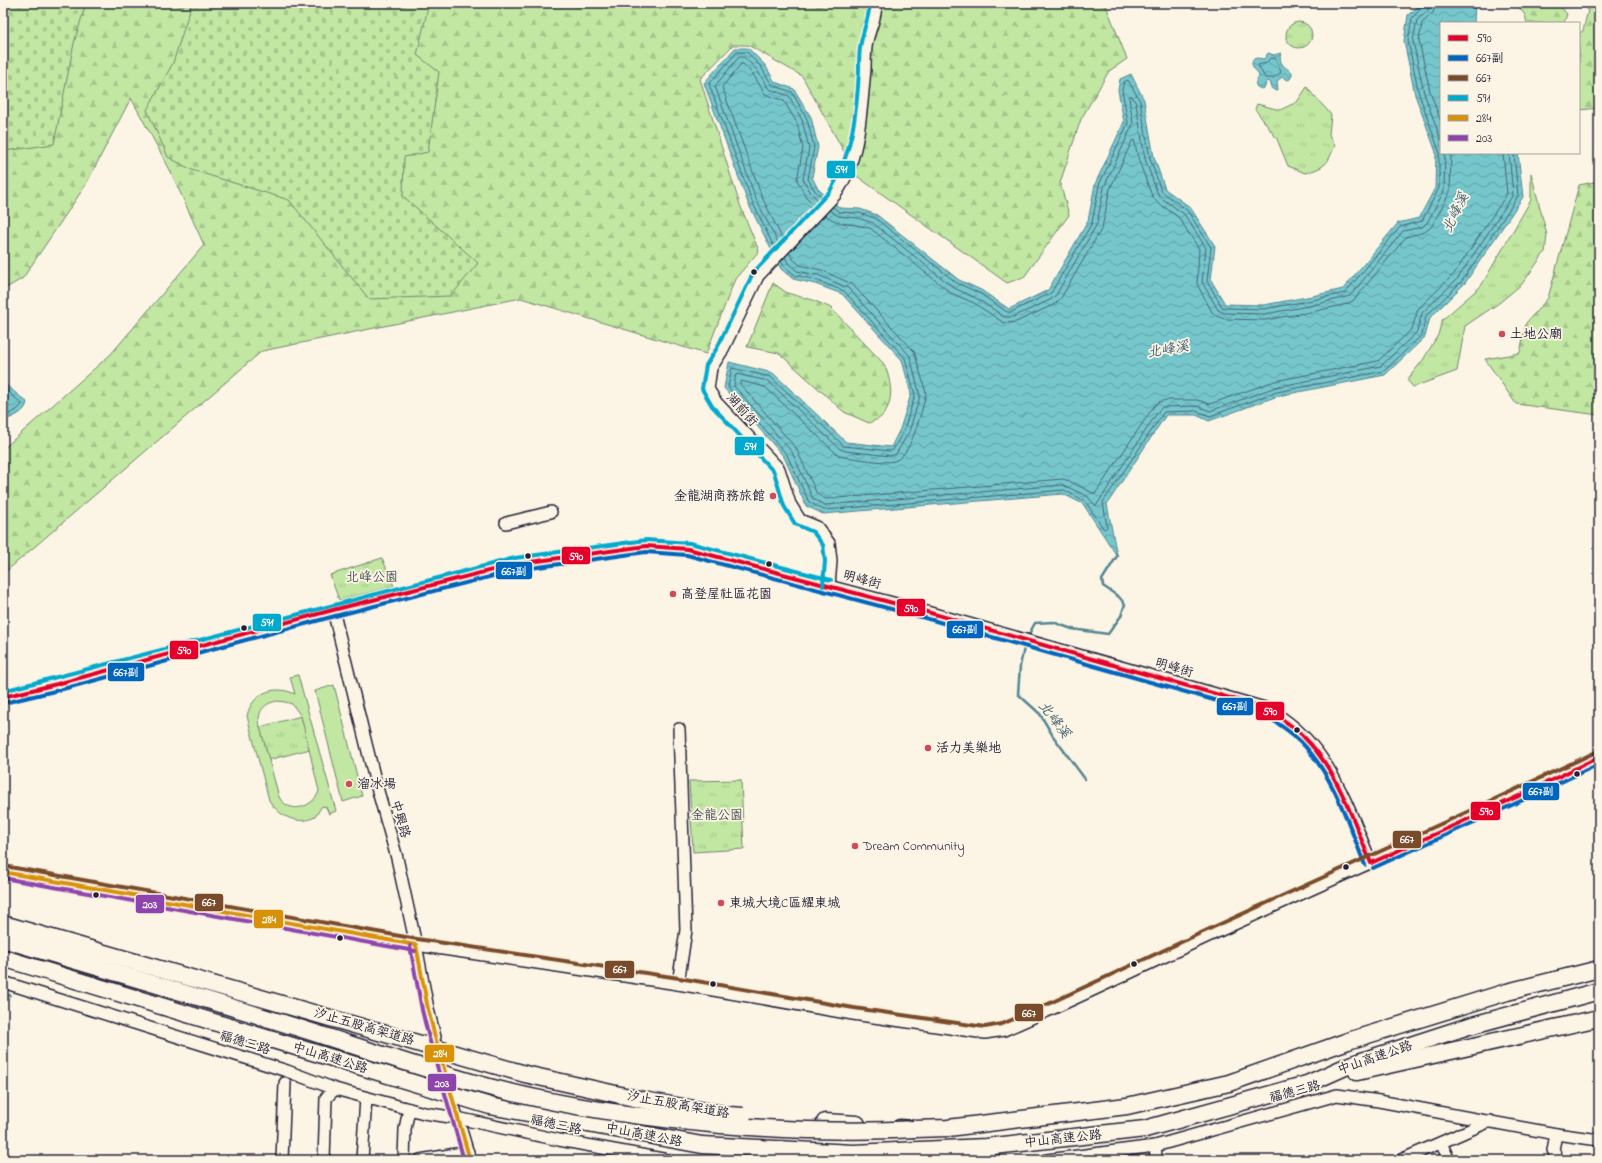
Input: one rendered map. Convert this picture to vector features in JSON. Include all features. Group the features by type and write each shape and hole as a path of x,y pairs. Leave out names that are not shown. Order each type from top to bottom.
{"highway":[{"name":"汐止五股高架道路","path":"3,924 525,1074 644,1100 729,1115 914,1129"},
{"name":"中山高速公路","path":"3,939 282,1023 403,1062 491,1087 578,1107 633,1116 760,1128 830,1132 872,1132 977,1124 1127,1106 1229,1084 1348,1041 1507,992 1599,969"},
{"name":"中山高速公路","path":"3,958 490,1106 702,1145 853,1153 986,1147 1146,1129 1307,1084 1352,1064 1468,1026 1599,991"},
{"path":"1307,1084 1599,1018"}],"street":[{"name":"湖前街","path":"829,586 831,561 829,543 817,527 800,520 790,504 779,469 716,402 708,389 711,368 722,351 758,276 835,195 843,184 849,169 859,127 867,41 876,15 876,3"},
{"path":"506,523 551,512"},
{"name":"明峰街","path":"3,697 333,610 516,564 646,546 688,548 1257,706 1280,715 1304,736 1321,756 1342,792 1370,863"},
{"name":"中興路","path":"333,610 376,784 397,858 435,1037"},
{"path":"678,984 686,930 680,729"},
{"path":"3,872 416,944 678,984 853,1014 985,1033 1004,1030 1067,1003 1251,916 1521,795 1599,757"},
{"name":"福德三路","path":"3,982 287,1071 335,1089 366,1098 424,1113 456,1114 574,1143 668,1160"},
{"path":"282,1160 285,1083"},
{"path":"324,1160 326,1098 335,1089"},
{"name":"福德三路","path":"1047,1160 1155,1146 1337,1095 1379,1101 1556,1134 1599,1140"},
{"path":"362,1160 366,1098"},
{"path":"404,1160 405,1129 409,1109"},
{"path":"420,1160 469,1156 456,1114"},
{"path":"1402,1160 1490,1121"},
{"path":"1556,1134 1554,1150 1558,1160"},
{"path":"1441,1144 1449,1160"},
{"path":"1154,1160 1156,1156 1155,1146"}],"green space":[{"path":"3,3 1105,3 1127,59 1109,71 1081,119 1060,183 1069,215 1024,277 1007,283 858,177 802,76 748,45 733,45 700,79 740,205 759,251 735,279 706,354 521,298 262,351 3,574 3,449 111,354 204,245 170,170 131,98 85,186 23,278 3,290"},
{"path":"3,3 86,3 74,43 54,144 5,151 3,145"},
{"path":"192,3 429,3 417,55 439,72 428,152 404,157 403,196 478,263 451,296 369,299 289,200 192,170 168,157 147,110 173,63"},
{"path":"1516,3 1557,3 1567,14 1564,22 1527,22 1525,15"},
{"path":"1583,3 1599,3 1599,108 1580,110 1580,32 1583,31 1588,10"},
{"path":"1299,22 1308,26 1312,35 1308,44 1299,48 1290,44 1286,35 1290,26"},
{"path":"1307,87 1331,115 1329,135 1335,145 1328,161 1322,167 1305,173 1288,166 1277,139 1255,109 1257,104 1280,110 1297,102"},
{"path":"1531,173 1547,235 1545,252 1522,284 1499,303 1465,326 1457,371 1413,387 1407,380 1423,360 1438,335 1442,320 1481,286 1531,200"},
{"path":"1599,181 1599,415 1516,404 1485,359 1520,353 1526,323 1548,298 1579,185"},
{"path":"773,283 787,293 813,300 831,308 884,364 891,390 887,409 882,416 869,423 844,412 779,353 747,347"},
{"name":"北峰公園","path":"382,558 394,586 339,600 330,575"},
{"path":"298,675 336,811 329,814 326,807 322,806 315,817 309,820 295,820 283,815 269,800 247,716 254,701 265,693 279,690 295,694 290,677","holes":["272,702 285,702 292,704 301,716 319,791 312,802 300,807 289,806 283,803 279,797 259,722 260,713 264,707"]},
{"path":"334,685 362,796 343,802 315,691"},
{"path":"301,716 310,749 268,760 260,727"},
{"name":"金龍公園","path":"741,780 744,849 693,852 689,781"}],"water":[{"path":"1422,3 1475,3 1474,22 1440,22 1440,154 1518,154 1523,197 1465,283 1430,318 1425,337 1385,375 1278,396 1209,421 1196,415 1166,415 1107,504 1117,556 1083,504 1063,494 823,514 806,506 784,457 724,388 729,362 773,373 846,442 891,447 900,429 911,394 902,360 842,294 815,284 793,279 781,269 748,203 704,83 735,48 748,48 765,65 775,82 794,89 811,117 818,147 812,177 818,189 840,208 860,209 877,215 959,280 981,290 1009,309 1048,290 1088,221 1095,184 1124,122 1118,90 1120,79 1131,74 1144,100 1154,157 1165,189 1190,207 1215,246 1211,280 1225,304 1264,305 1343,289 1398,223 1419,218 1435,188 1436,152 1415,95 1404,41 1408,15"},
{"path":"1268,53 1274,55 1281,53 1280,59 1282,64 1292,72 1290,79 1288,80 1282,77 1277,81 1278,90 1276,91 1271,88 1269,81 1266,82 1265,87 1262,89 1256,86 1259,76 1252,64 1253,59 1264,59"},
{"path":"3,376 7,386 27,402 26,406 21,412 3,421"}],"waterway":[{"name":"北峰溪","path":"1029,634 1035,623 1053,622 1072,629 1108,634 1121,616 1125,604 1119,597 1103,586 1102,580 1117,556 1116,553"},
{"name":"北峰溪","path":"1024,648 1020,666 1018,694 1040,714 1053,736 1085,779"},
{"path":"3,998 10,995"}],"tunnel":[{"path":"436,1043 455,1110"}],"transit line":[{"name":"591","path":"823,586 825,561 823,545 813,532 795,524 784,506 774,472 712,406 702,389 706,365 717,348 753,273 830,191 844,163 855,117 860,48 870,3"},
{"name":"591","path":"3,691 515,558 646,540 690,543 831,580"},
{"name":"590","path":"3,697 333,610 516,564 646,546 688,549 927,612 1265,708 1286,721 1316,750 1344,797 1371,863"},
{"name":"667副","path":"4,703 59,690 335,616 517,570 646,552 687,555 925,618 1263,714 1296,737 1312,754 1322,768 1346,816 1365,865"},
{"name":"667","path":"4,866 417,939 679,978 854,1008 985,1027 1002,1024 1033,1011 1596,752"},
{"name":"590","path":"1371,863 1521,795 1599,757"},
{"name":"667副","path":"1373,868 1599,764"},
{"name":"284","path":"3,872 416,945"},
{"name":"203","path":"3,878 415,951"},
{"name":"284","path":"416,945 435,1037 470,1160"},
{"name":"203","path":"410,946 429,1038 464,1160"}],"place":[{"name":"土地公廟","path":"1502,334"},
{"name":"金龍湖商務旅館","path":"773,496"},
{"name":"高登屋社區花園","path":"673,594"},
{"name":"活力美樂地","path":"928,748"},
{"name":"溜冰場","path":"349,784"},
{"name":"Dream Community","path":"855,846"},
{"name":"東城大境C區耀東城","path":"721,903"}]}
